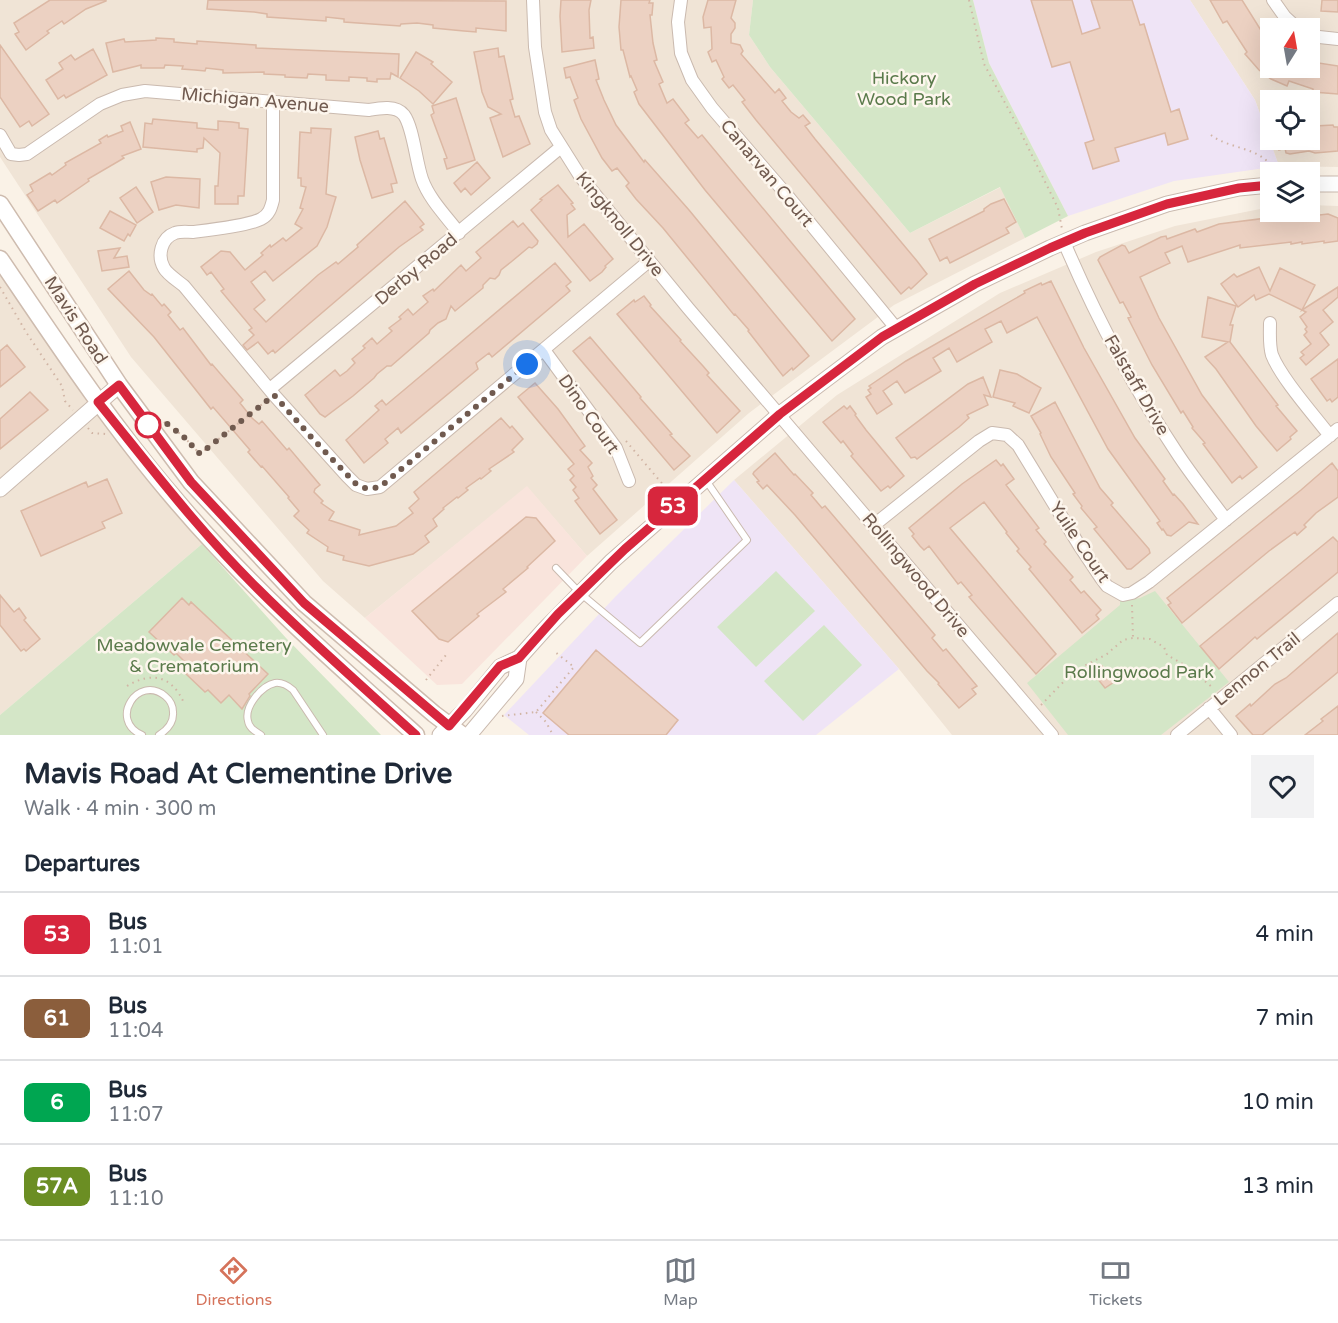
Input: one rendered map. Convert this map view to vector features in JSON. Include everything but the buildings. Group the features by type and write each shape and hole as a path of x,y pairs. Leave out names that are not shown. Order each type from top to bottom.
{"main road":[{"name":"Mavis Road","path":"0,204 119,385 191,482 304,603 450,732"},
{"name":"Mavis Road","path":"0,258 98,402 173,498 257,588 334,662 416,735"}],"street":[{"name":"Kingknoll Drive","path":"533,0 540,87 548,121 561,147 600,202 780,414"},
{"name":"Canarvan Court","path":"681,0 678,22 681,53 692,80 712,108 896,328"},
{"path":"1273,0 1286,18"},
{"path":"1320,37 1338,39"},
{"name":"Michigan Avenue","path":"0,135 11,154 27,154 100,104 133,92 369,110 381,107 394,108 403,114 408,123 423,182 459,233"},
{"path":"273,102 273,200 271,210 260,220 211,229 177,232 163,243 160,252 164,270 184,286 312,438 356,484 367,489 380,487 649,261"},
{"name":"Derby Road","path":"272,392 561,147"},
{"path":"1320,184 1338,184"},
{"path":"450,732 500,666 519,658 611,562 780,414 826,377 896,328 984,279 1064,242 1167,204 1239,188 1260,186"},
{"name":"Falstaff Drive","path":"1064,242 1083,287 1143,400 1178,455 1226,520"},
{"path":"1270,323 1269,342 1273,356 1282,372 1334,432"},
{"name":"Dino Court","path":"544,350 616,448 628,481"},
{"path":"0,489 119,385"},
{"name":"Rollingwood Drive","path":"780,414 1052,735"},
{"name":"Yuile Court","path":"874,525 979,441 992,433 1007,435 1018,445 1101,578 1107,586 1123,595 1132,593 1334,432"},
{"name":"Lennon Trail","path":"1177,735 1338,603"},
{"path":"469,735 516,680 519,658"},
{"path":"1209,708 1231,735"}],"lane":[{"path":"556,568 580,593 640,643 747,540 705,478"},
{"path":"261,735 250,727 247,719 248,710 267,687 276,683 286,684 293,690 323,735"},
{"path":"138,734 128,722 127,708 135,695 148,690 162,693 171,704 173,712 170,726 159,735"}],"path":[{"path":"969,0 984,64 1058,208 1064,242"},
{"path":"1211,135 1220,142 1261,155 1269,162"},
{"path":"0,287 26,332 62,386 65,401 69,406"},
{"path":"162,420 183,436 200,454 272,392"},
{"path":"89,429 92,433 105,435"},
{"path":"623,438 664,487"},
{"path":"1132,593 1133,638"},
{"path":"1033,713 1073,672 1107,654 1123,640 1133,638 1150,639 1164,647 1167,655 1190,668 1223,697"},
{"path":"499,716 536,712 574,667 555,652"},
{"path":"426,680 446,655"},
{"path":"536,712 554,735"}],"shaded area":[{"path":"0,0 753,0 749,35 770,67 910,233 1001,187 1025,238 894,305 749,413 587,556 527,487 365,618 323,581 131,357 0,157"},
{"path":"973,0 1190,0 1255,100 1260,114 1260,150 1273,150 1278,162 1260,162 1260,169 1174,181 1068,216 989,63"},
{"path":"1190,0 1338,0 1338,167 1320,167 1320,162 1278,162 1273,150 1320,150 1320,90 1260,90 1260,114 1255,100"},
{"path":"1320,205 1338,206 1338,735 952,735 899,669 734,480 837,395 1000,293 1096,252 1175,226 1260,209 1260,222 1320,222"},
{"path":"0,272 202,544 0,715"},
{"path":"734,480 899,669 816,735 529,735 504,715 616,596"},
{"path":"527,486 587,556 462,684 437,685 365,618"}],"green space":[{"name":"Hickory Wood Park","path":"753,0 973,0 989,63 1068,216 1025,238 1000,187 910,233 770,67 749,35"},
{"name":"Meadowvale Cemetery & Crematorium","path":"202,544 286,638 381,735 0,735 0,715"},
{"path":"776,571 815,611 756,667 717,627"},
{"name":"Rollingwood Park","path":"1155,591 1229,682 1161,735 1068,735 1027,683 1120,605 1120,601 1140,598"},
{"path":"824,625 862,665 803,721 764,681"}],"bus line":[{"name":"53","path":"416,735 334,662 257,588 173,498 98,402 119,385 191,482 304,603 449,726 465,710 500,666 519,658 558,614 625,549 780,414 826,377 882,337 975,284 1085,233 1167,204 1239,188 1260,186"}],"route":[{"path":"148,425 162,420 183,436 200,454 274,395 356,484 367,489 380,487 527,364"}]}
